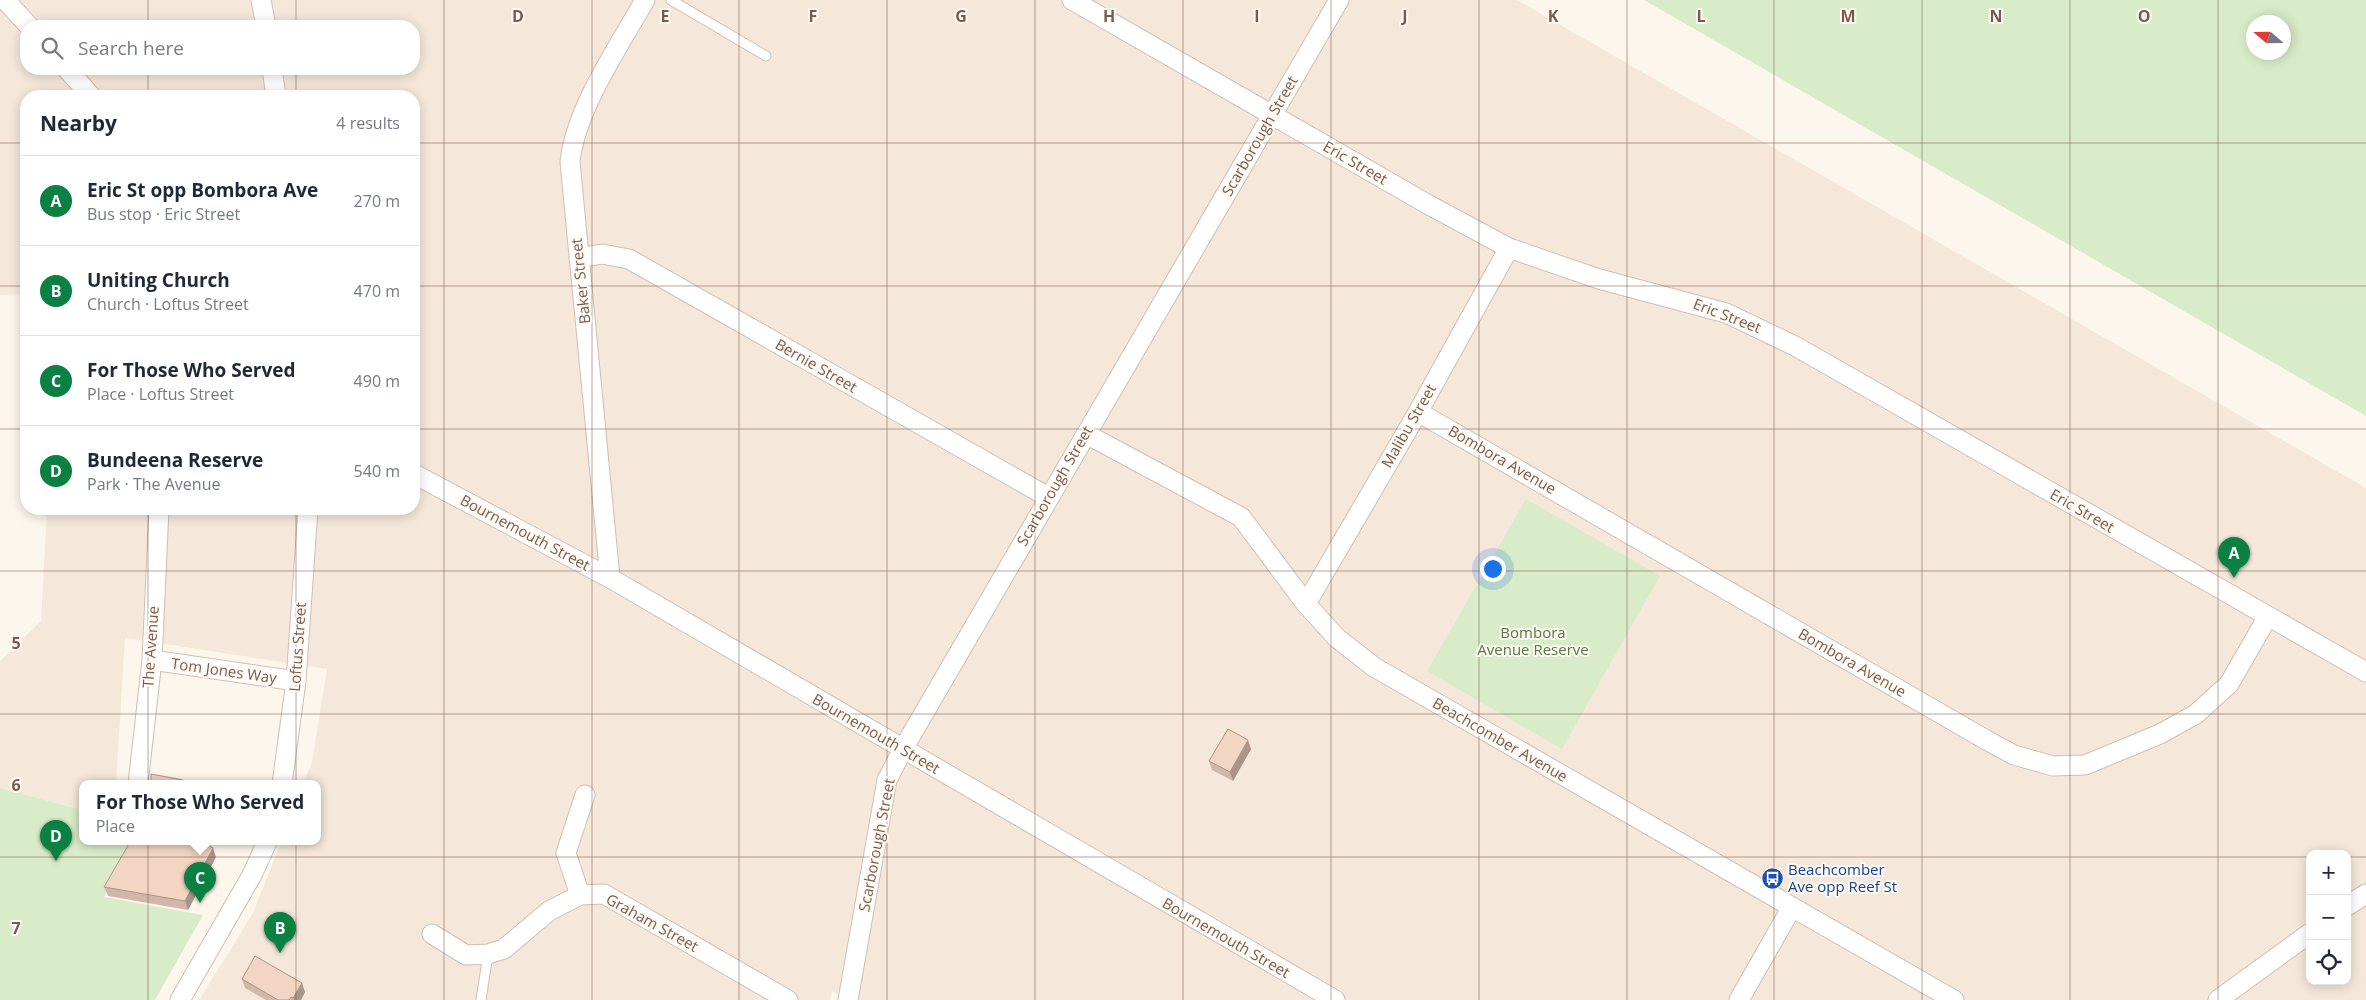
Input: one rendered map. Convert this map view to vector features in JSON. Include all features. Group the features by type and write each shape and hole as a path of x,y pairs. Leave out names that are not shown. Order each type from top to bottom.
{"street":[{"path":"5,0 23,20"},
{"path":"261,0 265,20"},
{"name":"Baker Street","path":"610,578 570,162 571,146 586,106 645,0"},
{"name":"Eric Street","path":"1072,0 1273,116 1509,248 1600,280 1697,303 1726,313 1803,350 2267,618 2366,672"},
{"name":"Scarborough Street","path":"848,1000 887,780 902,749 1339,0"},
{"path":"72,75 85,90"},
{"path":"273,75 275,90"},
{"name":"Malibu Street","path":"1306,604 1418,412 1509,248"},
{"name":"Bernie Street","path":"579,258 602,254 629,259 1048,497"},
{"name":"Bombora Avenue","path":"1418,412 1988,741 2014,755 2054,766 2085,765 2160,734 2196,714 2228,684 2267,618"},
{"name":"Beachcomber Avenue","path":"1086,434 1241,517 1306,604 1336,638 1374,667 1954,1000"},
{"name":"Bournemouth Street","path":"420,477 610,578 1335,1000"},
{"name":"The Avenue","path":"138,780 152,660 159,515"},
{"name":"Loftus Street","path":"283,780 296,681 308,515"},
{"name":"Tom Jones Way","path":"152,660 296,681"},
{"path":"432,934 466,955 488,954 504,949 549,912 580,895 566,853 585,795"},
{"path":"180,1000 252,875 266,845"},
{"name":"Graham Street","path":"580,895 604,894 788,1000"},
{"path":"2351,903 2366,894"},
{"path":"1739,1000 1792,907"},
{"path":"2218,1000 2306,936"}],"lane":[{"path":"671,0 766,56"},
{"path":"481,1000 488,954"}],"shaded area":[{"path":"0,0 1517,0 2366,488 2366,1000 846,1000 832,991 830,1000 199,1000 253,913 280,845 321,845 321,780 305,780 312,762 327,669 125,638 116,780 79,780 79,809 0,788 0,661 41,621 47,515 420,515 420,90 20,90 20,294 0,295"}],"green space":[{"path":"1644,0 2366,0 2366,416"},
{"name":"Bombora Avenue Reserve","path":"1526,499 1660,576 1562,749 1427,671"},
{"path":"0,788 79,809 79,845 133,845 104,897 203,915 155,1000 0,1000"}],"building":[{"path":"1228,729 1248,740 1230,772 1209,761"},
{"path":"151,774 183,780 151,780"},
{"path":"128,845 208,845 213,848 185,901 104,887"},
{"path":"255,956 302,983 293,998 278,1000 242,979"}],"place":[{"name":"Eric St opp Bombora Ave","path":"2234,578"},
{"name":"Bundeena Reserve","path":"56,861"},
{"name":"Beachcomber Ave opp Reef St","path":"1772,879"},
{"name":"For Those Who Served","path":"200,903"},
{"name":"Uniting Church","path":"280,953"}]}
